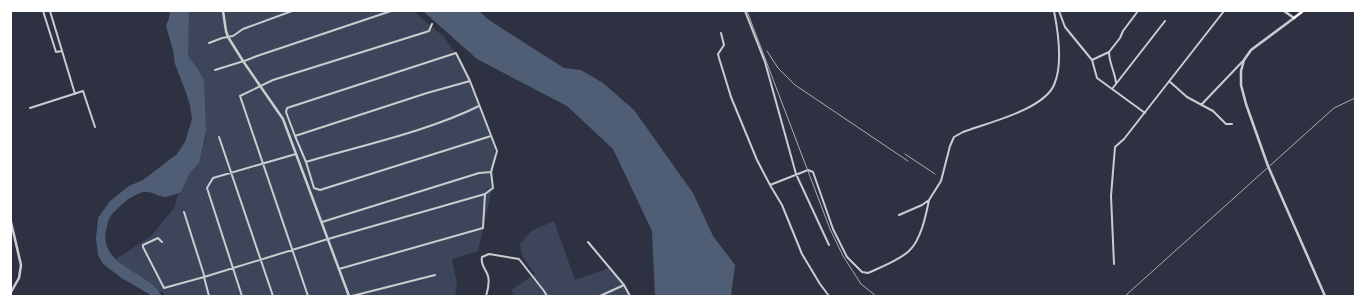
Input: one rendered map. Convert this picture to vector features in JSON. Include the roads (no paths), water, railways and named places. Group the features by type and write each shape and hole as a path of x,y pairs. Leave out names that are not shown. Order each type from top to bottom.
{"main road":[{"path":"1294,18 1303,11"}],"street":[{"path":"43,11 56,52 62,51"},
{"path":"50,11 75,94"},
{"path":"224,11 228,36 260,87 283,119 349,296"},
{"path":"209,43 228,36 233,36 243,29 292,11"},
{"path":"215,70 391,11"},
{"path":"745,11 765,62 796,174 829,245"},
{"path":"770,185 808,170 813,172 833,228 844,252 849,260 864,273 868,273 909,252 915,245 924,221 929,200 941,181 950,146 954,137 963,132 1022,111 1042,99 1050,91 1054,84 1058,70 1058,45 1054,11"},
{"path":"1059,11 1065,27 1092,60 1096,78 1144,113"},
{"path":"1092,60 1109,52 1138,11"},
{"path":"1114,264 1111,196 1115,147 1124,139 1224,11"},
{"path":"1201,104 1244,60 1251,50 1294,18 1284,11"},
{"path":"1112,89 1165,21"},
{"path":"308,296 239,98 273,80 429,31 432,24"},
{"path":"722,33 724,45 718,54 719,58 731,96 757,160 782,205 806,260 829,296"},
{"path":"1109,52 1116,84"},
{"path":"162,242 158,238 145,243 143,247 164,288 485,194 493,188 491,172 497,151 470,81 456,53 288,107 286,112 306,162 314,188 320,190 491,136"},
{"path":"1244,60 1240,71 1241,85 1246,104 1268,166 1325,296"},
{"path":"295,136 427,93 470,81"},
{"path":"1169,81 1187,97 1214,111 1226,124 1232,124"},
{"path":"30,108 83,91 95,127"},
{"path":"300,162 306,162 387,139 466,113 480,106"},
{"path":"219,138 273,296"},
{"path":"242,296 207,188 214,178 297,154"},
{"path":"322,222 479,173 491,172"},
{"path":"339,269 483,228 485,194"},
{"path":"899,215 922,205 929,200"},
{"path":"184,212 209,296"},
{"path":"11,222 21,265 19,278 11,292"},
{"path":"588,242 624,285 630,296"},
{"path":"486,296 489,286 488,276 481,261 482,258 489,254 519,259 544,290 547,296"},
{"path":"352,296 434,275"},
{"path":"600,296 624,285"}],"railway":[{"path":"747,11 830,229 843,256 861,284 876,296"},
{"path":"767,51 778,68 795,85 908,161"},
{"path":"1125,296 1334,108 1355,98"},
{"path":"905,154 935,174"}]}
